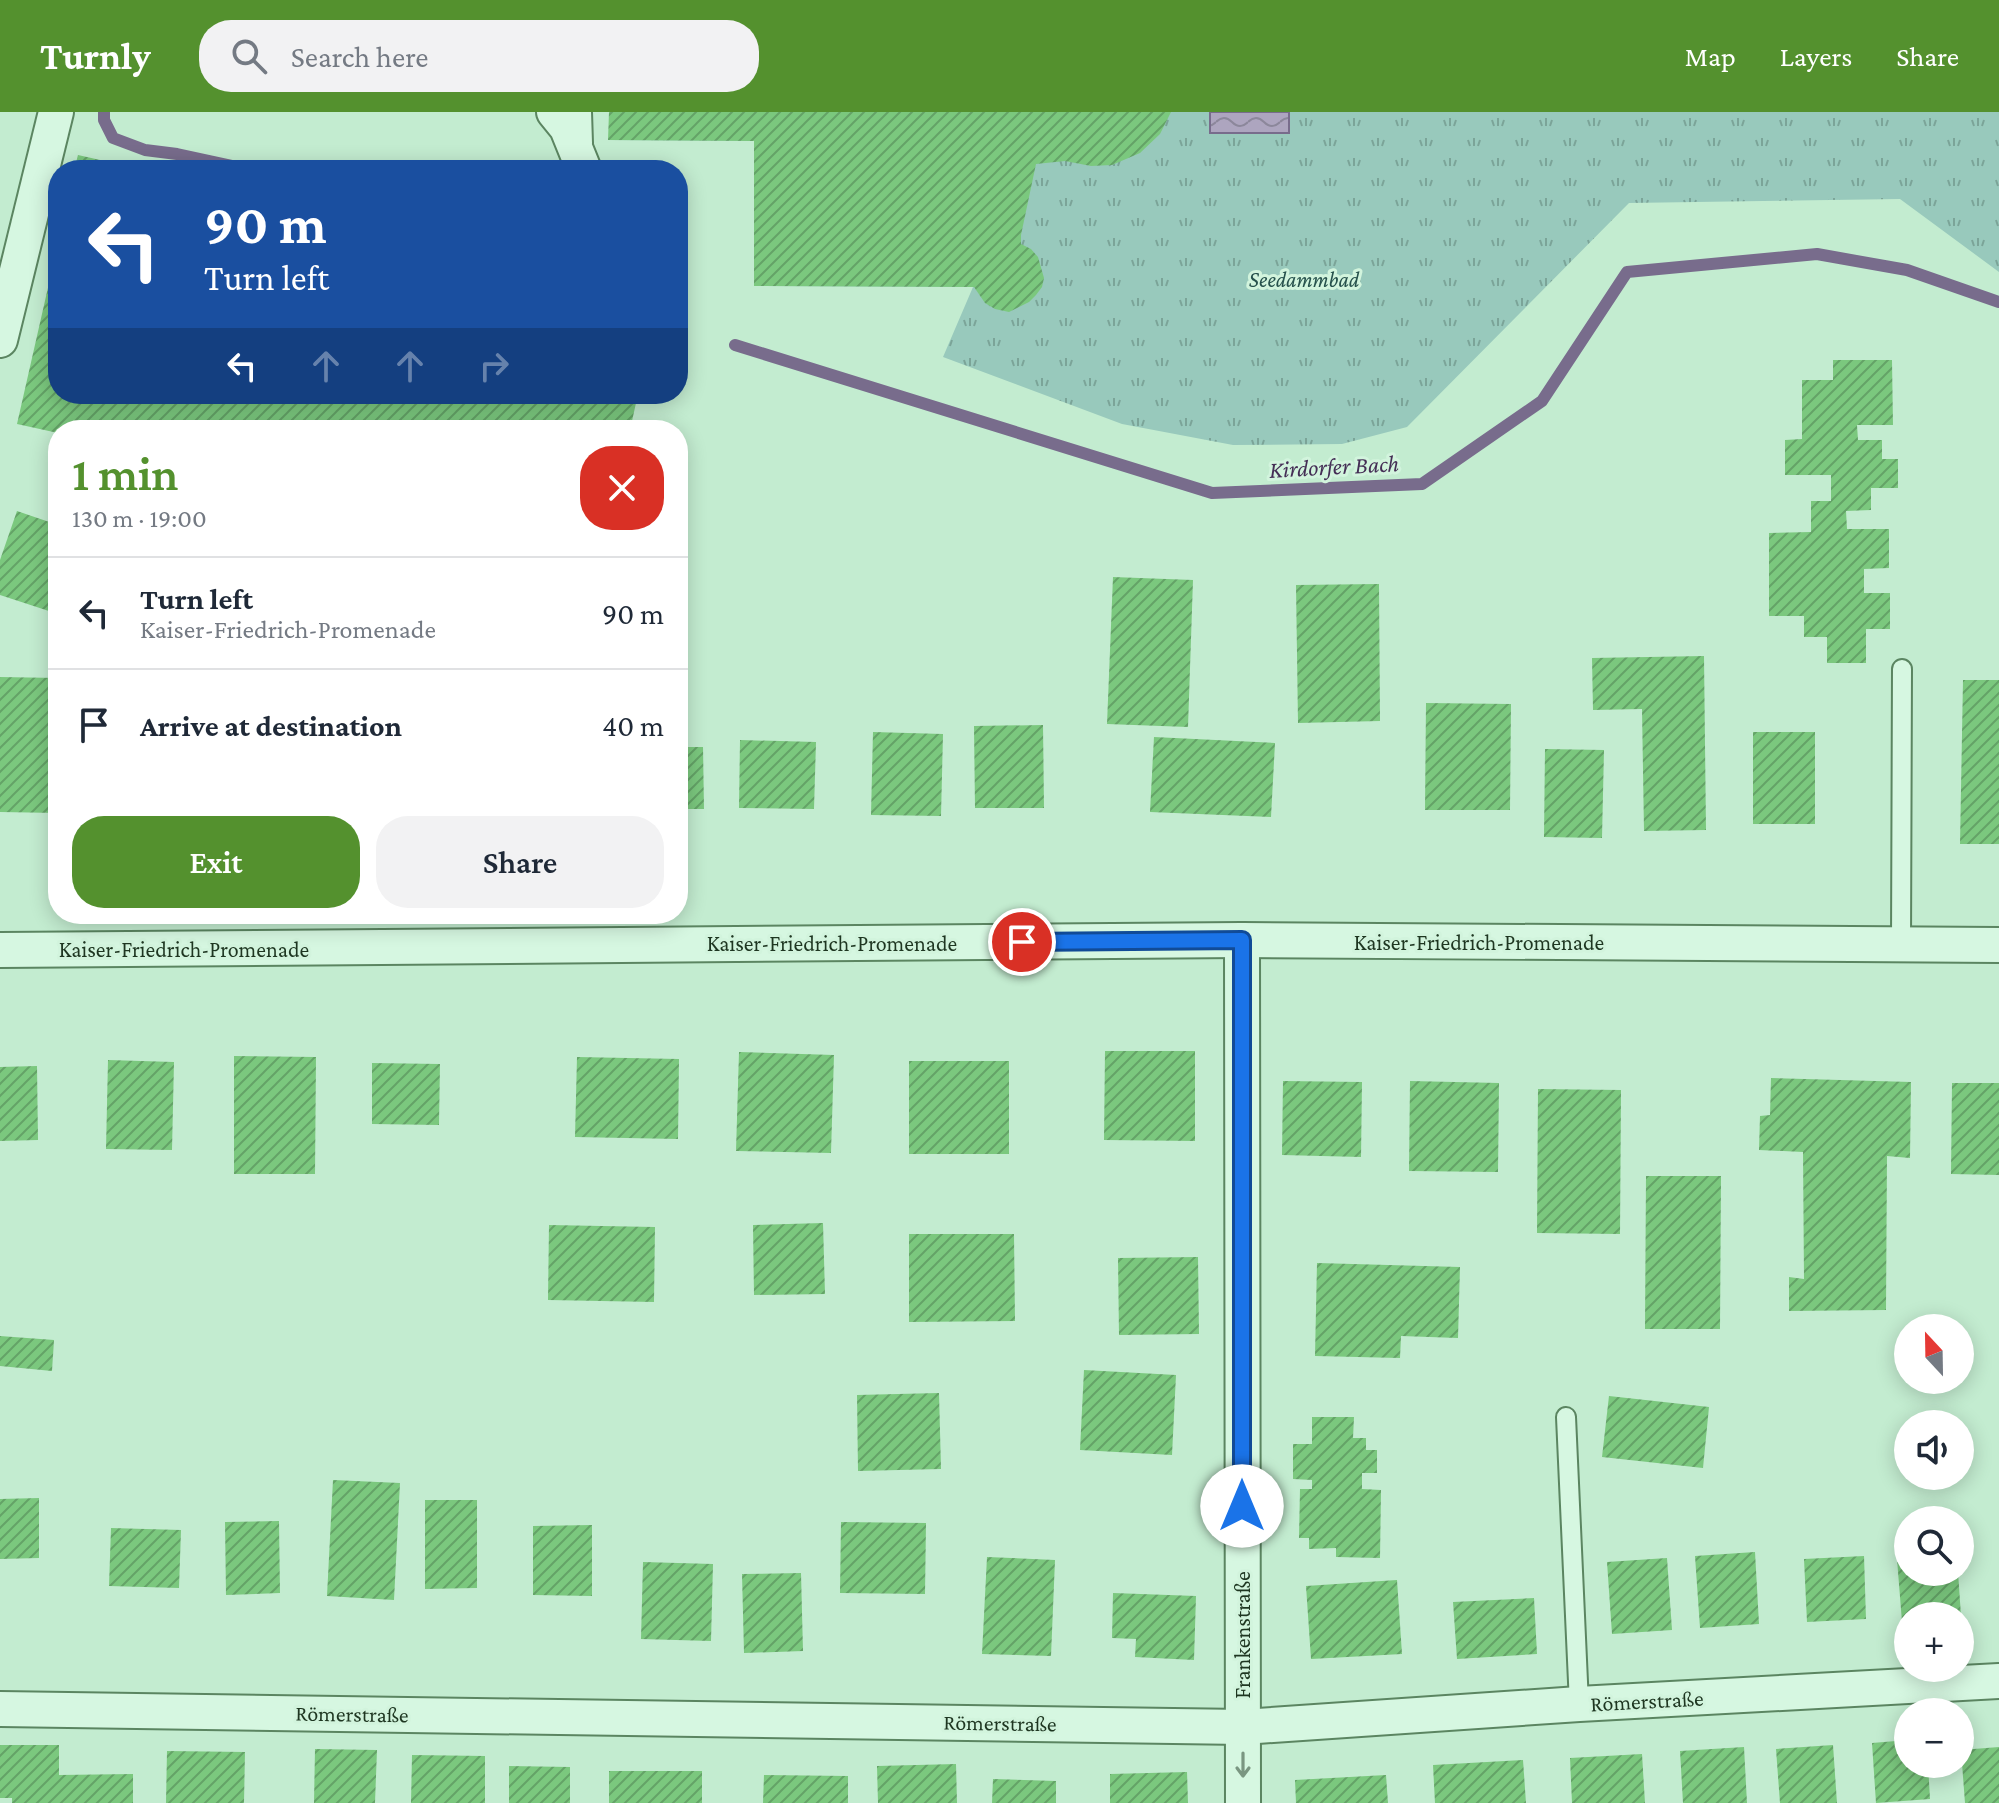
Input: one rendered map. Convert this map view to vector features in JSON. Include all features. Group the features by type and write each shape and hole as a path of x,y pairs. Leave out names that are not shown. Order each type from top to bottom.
{"street":[{"path":"0,340 56,112"},
{"path":"554,112 567,128 580,160"},
{"name":"Kaiser-Friedrich-Promenade","path":"0,950 1242,940 1999,945"},
{"name":"Frankenstraße","path":"1242,940 1243,1803"},
{"name":"Römerstraße","path":"0,1709 1243,1727 1579,1704 1999,1681"}],"lane":[{"path":"582,112 584,160"},
{"path":"1901,945 1902,669"},
{"path":"1566,1417 1579,1704"}],"green space":[{"name":"Seedammbad","path":"609,112 1999,112 1999,272 1900,199 1629,203 1407,427 1342,444 1233,445 1122,424 943,357 973,287 754,286 754,141 609,140"}],"water":[{"path":"1210,112 1289,112 1289,133 1210,133"}],"building":[{"path":"609,112 1171,112 1160,134 1140,153 1112,165 1091,166 1065,161 1036,164 1021,244 1038,257 1044,278 1042,287 1029,302 1009,312 985,303 974,287 754,286 754,141 608,140"},
{"path":"78,155 100,160 77,160"},
{"path":"48,288 48,404 636,404 632,420 48,420 48,431 17,424"},
{"path":"1833,360 1892,360 1893,425 1857,425 1858,440 1882,440 1882,459 1898,459 1898,488 1871,488 1871,510 1846,511 1847,529 1889,529 1889,568 1864,569 1864,593 1890,593 1890,629 1866,629 1866,663 1827,663 1827,637 1804,637 1804,616 1769,616 1769,533 1811,532 1811,501 1831,501 1831,475 1785,475 1785,440 1802,439 1802,380 1833,380"},
{"path":"17,511 48,522 48,611 0,595 0,560"},
{"path":"1113,577 1193,580 1188,727 1107,724"},
{"path":"1379,584 1380,721 1298,723 1296,585"},
{"path":"1704,656 1706,830 1644,831 1642,709 1593,710 1592,658"},
{"path":"0,677 48,678 48,813 0,812"},
{"path":"1963,680 1999,680 1999,844 1960,844"},
{"path":"1426,703 1511,704 1510,810 1425,810"},
{"path":"1043,725 1044,808 975,808 974,726"},
{"path":"873,732 943,734 941,816 871,815"},
{"path":"1753,732 1815,732 1815,824 1753,824"},
{"path":"1154,737 1275,743 1271,817 1150,812"},
{"path":"740,740 816,742 814,809 739,808"},
{"path":"688,747 703,747 704,809 688,809"},
{"path":"1545,749 1604,750 1602,838 1544,837"},
{"path":"1105,1051 1195,1051 1195,1141 1104,1140"},
{"path":"739,1052 834,1055 831,1153 736,1151"},
{"path":"234,1056 316,1057 315,1174 234,1174"},
{"path":"577,1057 679,1059 678,1139 575,1137"},
{"path":"108,1060 174,1062 172,1150 106,1149"},
{"path":"909,1061 1009,1061 1009,1154 909,1154"},
{"path":"372,1063 440,1064 439,1125 372,1124"},
{"path":"37,1066 38,1140 0,1141 0,1067"},
{"path":"1771,1078 1911,1082 1910,1158 1887,1156 1886,1310 1789,1311 1789,1277 1804,1279 1803,1152 1759,1150 1760,1116 1770,1115"},
{"path":"1283,1081 1362,1082 1361,1157 1282,1155"},
{"path":"1410,1081 1499,1083 1498,1172 1409,1171"},
{"path":"1952,1083 1999,1083 1999,1175 1951,1174"},
{"path":"1538,1089 1621,1090 1620,1234 1537,1233"},
{"path":"1646,1176 1721,1176 1720,1329 1645,1329"},
{"path":"823,1223 825,1294 754,1295 753,1225"},
{"path":"549,1225 655,1227 654,1302 548,1300"},
{"path":"909,1234 1014,1234 1015,1321 909,1322"},
{"path":"1198,1257 1199,1334 1119,1335 1118,1258"},
{"path":"1317,1263 1460,1267 1458,1338 1401,1336 1400,1358 1315,1356"},
{"path":"0,1336 54,1340 52,1371 0,1366"},
{"path":"1084,1370 1176,1375 1172,1455 1080,1450"},
{"path":"939,1393 941,1469 858,1471 857,1395"},
{"path":"1609,1396 1709,1407 1703,1468 1602,1457"},
{"path":"1312,1417 1354,1417 1353,1438 1366,1438 1366,1450 1377,1450 1377,1473 1362,1473 1362,1489 1381,1490 1380,1558 1336,1557 1336,1548 1309,1549 1309,1538 1299,1538 1300,1489 1312,1489 1312,1480 1293,1479 1293,1444 1312,1444"},
{"path":"333,1480 400,1483 394,1600 327,1596"},
{"path":"39,1498 39,1558 0,1559 0,1499"},
{"path":"425,1500 477,1500 477,1588 425,1589"},
{"path":"279,1521 280,1593 226,1595 225,1522"},
{"path":"841,1522 926,1523 925,1594 840,1593"},
{"path":"592,1525 592,1596 533,1595 533,1526"},
{"path":"111,1528 181,1530 179,1588 109,1586"},
{"path":"1755,1552 1759,1624 1700,1628 1695,1556"},
{"path":"1864,1556 1866,1619 1807,1622 1804,1559"},
{"path":"987,1557 1055,1560 1051,1656 982,1654"},
{"path":"1667,1558 1672,1630 1612,1634 1607,1562"},
{"path":"643,1562 713,1564 711,1641 641,1639"},
{"path":"801,1573 803,1651 744,1653 742,1574"},
{"path":"1397,1580 1402,1654 1311,1659 1306,1586"},
{"path":"1899,1586 1959,1586 1960,1602 1900,1602"},
{"path":"1113,1593 1196,1596 1194,1660 1135,1657 1136,1639 1112,1638"},
{"path":"1534,1598 1537,1654 1457,1659 1453,1602"},
{"path":"1894,1741 1894,1778 1929,1778 1930,1799 1876,1803 1872,1743"},
{"path":"0,1745 59,1745 59,1775 133,1774 133,1803 12,1803 12,1798 0,1798"},
{"path":"1833,1745 1837,1803 1780,1803 1776,1749"},
{"path":"1744,1747 1747,1803 1683,1803 1680,1751"},
{"path":"1999,1747 1999,1803 1965,1803 1963,1778 1974,1778 1974,1749"},
{"path":"315,1749 377,1750 375,1803 314,1803"},
{"path":"167,1751 245,1752 244,1803 166,1803"},
{"path":"1642,1754 1645,1803 1572,1803 1570,1758"},
{"path":"412,1755 485,1756 485,1803 411,1803"},
{"path":"1523,1760 1526,1803 1435,1803 1433,1765"},
{"path":"956,1764 957,1803 878,1803 877,1766"},
{"path":"509,1766 570,1767 570,1803 509,1803"},
{"path":"609,1771 702,1771 702,1803 609,1803"},
{"path":"1187,1772 1188,1803 1110,1803 1110,1774"},
{"path":"764,1775 848,1776 848,1803 763,1803"},
{"path":"1386,1775 1388,1803 1296,1803 1295,1780"},
{"path":"993,1779 1056,1781 1056,1803 992,1803"}],"waterway":[{"name":"Kirdorfer Bach","path":"104,112 104,120 113,138 145,150 205,160"},
{"name":"Kirdorfer Bach","path":"735,345 1212,493 1422,484 1542,401 1627,272 1817,254 1907,270 1999,302"}],"route":[{"path":"1022,942 1242,940 1242,1506"}]}
